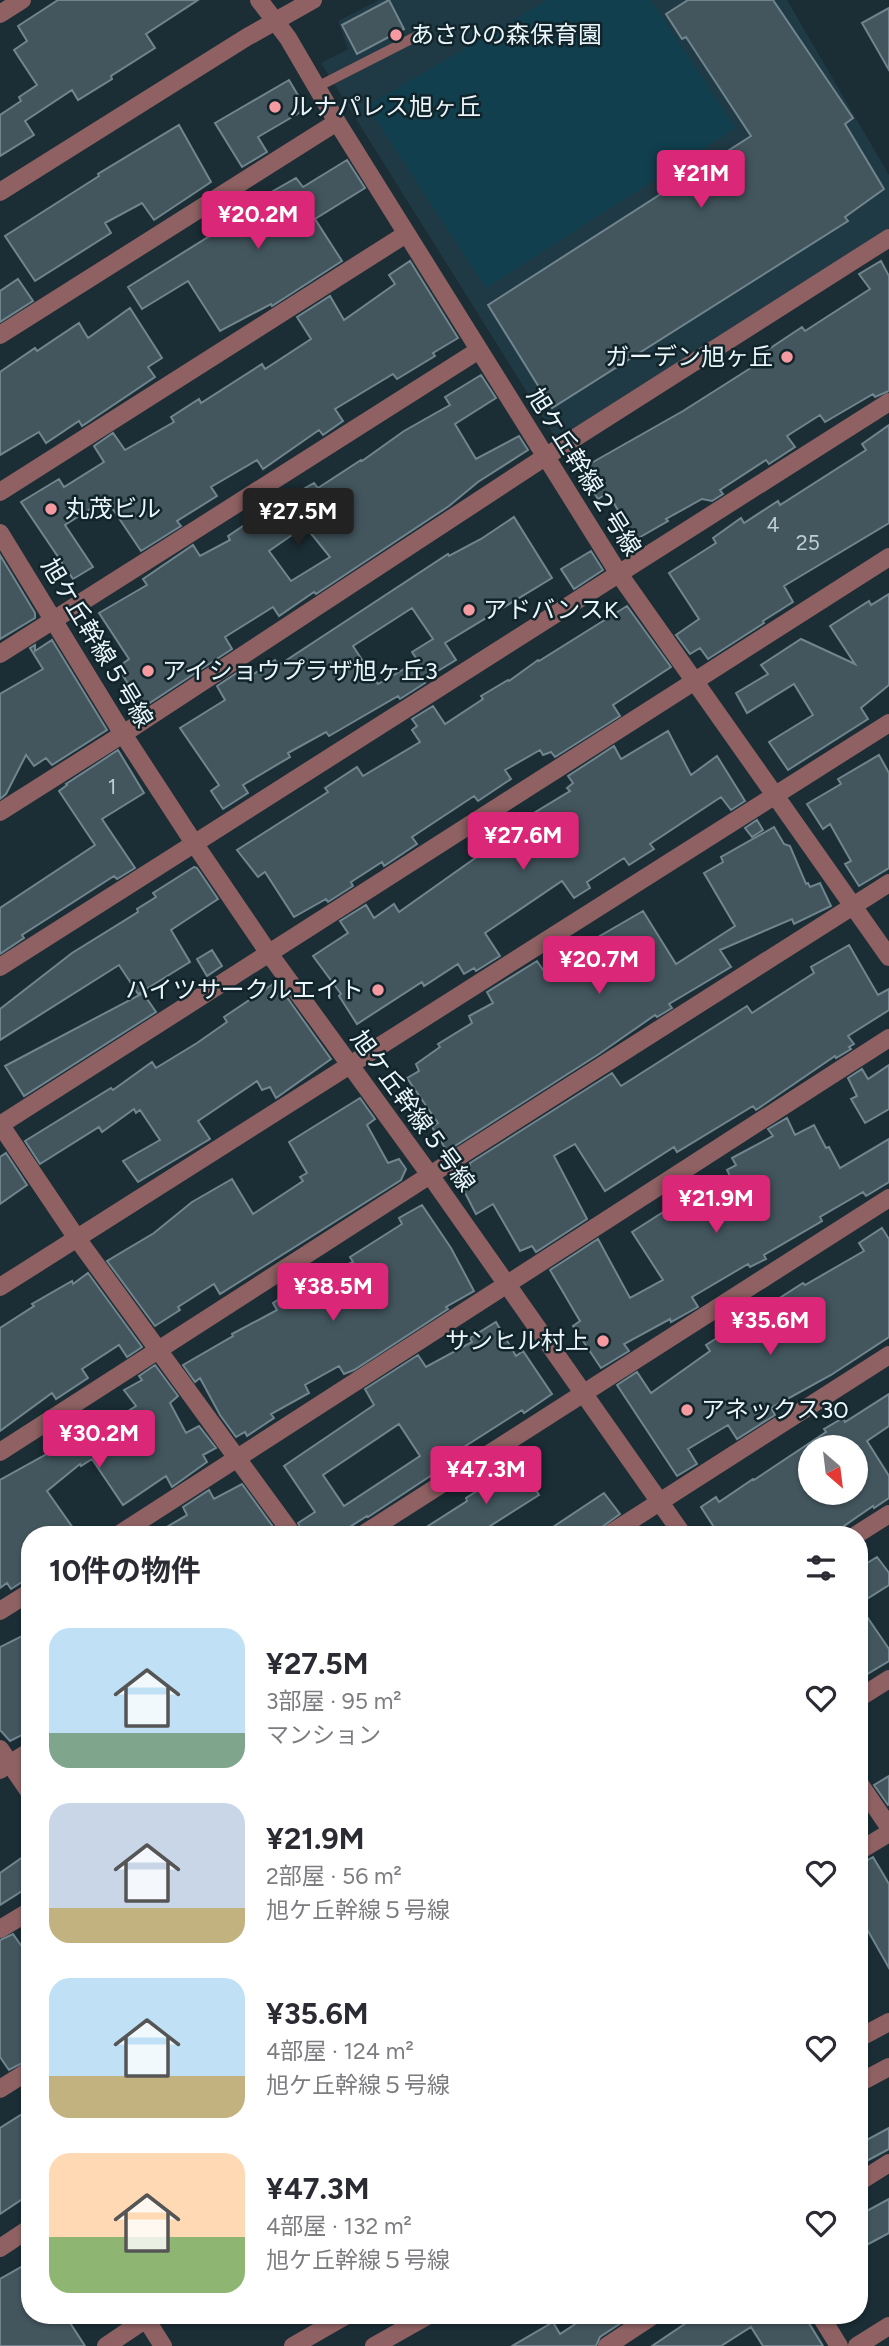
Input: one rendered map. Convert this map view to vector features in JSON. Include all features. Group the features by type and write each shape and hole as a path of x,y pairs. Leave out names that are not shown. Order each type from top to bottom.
{"street":[{"path":"0,14 22,0"},
{"name":"旭ケ丘幹線２号線","path":"259,0 275,20 619,574 889,957"},
{"path":"0,192 275,20 313,0"},
{"path":"0,335 337,122"},
{"path":"0,492 406,234"},
{"path":"0,811 123,734 545,457 889,239"},
{"path":"0,654 479,349"},
{"path":"0,967 889,402"},
{"name":"旭ケ丘幹線５号線","path":"0,533 123,734 268,952 430,1175 677,1526"},
{"path":"287,1526 76,1237 0,1125 889,557"},
{"path":"0,1287 349,1063 889,723"},
{"path":"0,1452 889,883"},
{"path":"132,1526 889,1038"},
{"path":"376,1526 889,1198"},
{"path":"622,1526 889,1355"},
{"path":"868,1527 889,1514"},
{"path":"0,1611 21,1598"},
{"path":"868,1692 889,1679"},
{"path":"21,1754 3,1761 21,1783"},
{"path":"868,1796 889,1827"},
{"path":"868,1846 889,1833"},
{"path":"0,1930 21,1917"},
{"path":"868,2033 889,2022"},
{"path":"868,2078 889,2067"},
{"path":"0,2089 21,2076"},
{"path":"868,2176 889,2163"},
{"path":"0,2248 21,2234"},
{"path":"106,2346 139,2324"},
{"path":"152,2324 163,2346"},
{"path":"293,2346 331,2324"},
{"path":"374,2346 413,2324"},
{"path":"607,2346 640,2324"},
{"path":"826,2324 839,2346"},
{"path":"857,2346 889,2326"}],"lane":[{"path":"317,87 419,35"}],"shaded area":[{"path":"379,0 787,0 889,175 889,228 565,437 555,437 321,63 348,49 338,21"},
{"path":"547,0 651,0 736,128 486,288 367,106"}],"building":[{"path":"58,0 198,0 146,34 155,48 111,76 112,79 78,100 72,90 25,121 34,135 0,156 0,115 21,101 19,97 37,85 14,50 27,41 18,26"},
{"path":"389,0 404,29 357,54 342,25"},
{"path":"688,0 773,0 853,118 845,124 884,189 845,217 848,221 552,408 488,305 751,136 686,37 682,39 666,14"},
{"path":"889,8 889,70 862,23"},
{"path":"289,80 306,109 258,137 267,152 242,167 215,123"},
{"path":"179,125 211,182 154,220 142,203 105,223 111,233 35,281 5,236 99,176 98,174"},
{"path":"347,160 365,188 315,219 342,261 272,306 271,304 220,331 188,281 142,309 128,287 224,227 222,225 263,199 261,198 296,178 303,187"},
{"path":"410,261 458,338 433,353 435,356 397,379 393,374 335,409 343,421 323,435 319,430 263,469 257,460 211,487 217,496 177,521 181,526 141,551 106,499 65,525 93,567 73,579 21,502 59,479 64,487 104,462 94,446 113,433 125,450 174,422 171,417 199,399 201,403 262,364 265,369 311,339 297,317 330,296 344,320 395,284 389,275"},
{"path":"881,261 889,276 889,391 875,397 873,394 825,422 820,415 787,436 795,447 769,464 766,460 720,490 723,494 712,501 702,499 635,540 608,493 598,499 579,470 683,411 757,364 754,359 802,327 805,331 870,289 859,274"},
{"path":"18,279 33,301 0,322 0,291"},
{"path":"130,308 162,358 148,367 155,377 82,426 79,421 46,443 39,432 0,455 0,372 79,323 88,338"},
{"path":"481,375 496,398 455,424 476,459 519,436 528,450 316,594 314,592 279,616 273,607 225,637 232,649 142,708 118,667 129,659 99,613 147,585 143,579 193,545 200,556 230,540 228,536 249,522 253,528 291,504 288,498 314,483 318,488 362,461 404,431 450,405 445,397","holes":["305,526 330,557 291,581 269,551"]},
{"path":"889,425 889,523 784,586 793,602 763,621 764,623 708,659 700,648 690,654 676,635 699,619 669,573 716,543 713,538 741,518 744,523 778,501 780,505 866,450 862,444"},
{"path":"514,517 552,578 445,643 456,660 423,680 425,683 329,736 326,732 288,753 290,757 243,785 248,793 223,809 211,791 219,785 180,728 225,700 217,686 244,668 249,677 275,660 279,665 448,554 449,556","holes":["412,608 433,639 412,652 418,661 378,684 353,646"]},
{"path":"591,551 603,570 574,589 561,569"},
{"path":"0,555 35,613 35,618 0,639"},
{"path":"889,594 889,685 861,708 868,719 788,770 769,742 813,715 794,684 747,713 736,693 768,674 761,665 801,639 855,664 830,626 869,601 871,605"},
{"path":"627,606 671,667 613,705 620,716 555,757 551,752 543,755 540,750 505,770 511,779 478,801 474,796 412,837 417,844 384,866 382,862 351,882 353,886 328,902 326,899 294,917 265,872 258,877 237,850 328,792 325,788 357,767 363,776 420,742 412,730 417,726 412,719 433,706 445,724 483,699 481,696"},
{"path":"52,640 107,730 52,765 46,758 34,766 26,755 6,794 0,799 0,694 43,669 30,648 35,645 35,651"},
{"path":"668,731 691,775 717,756 745,801 731,810 721,797 650,844 654,849 629,865 624,858 587,882 590,888 574,898 562,881 485,933 500,956 476,971 474,968 464,974 458,964 424,986 422,982 357,1024 339,996 341,994 313,956 348,933 340,921 366,905 374,918 394,904 399,912 502,839 499,834 570,791 567,788 573,783 568,776 614,746 621,759"},
{"path":"118,750 144,793 102,819 135,868 117,879 114,876 22,935 24,938 0,954 0,908 95,845 59,791"},
{"path":"879,755 889,773 889,868 859,886 845,864 851,861 830,824 823,829 807,804 841,784 838,779"},
{"path":"757,820 763,830 752,837 745,828"},
{"path":"774,827 784,844 790,846 806,884 810,887 820,883 831,906 794,924 792,919 720,950 731,967 669,1004 672,1008 657,1017 655,1015 447,1151 432,1127 438,1123 407,1078 419,1071 416,1064 440,1047 438,1044 472,1023 469,1016 493,1003 487,992 537,961 547,976 590,951 586,944 643,911 676,964 735,926 704,873 723,862 721,857"},
{"path":"194,867 218,899 171,930 190,962 138,994 119,965 0,1040 0,1009 72,953 138,912 137,909 156,897 153,893"},
{"path":"849,945 878,995 889,989 889,1010 848,1036 854,1044 849,1047 851,1049 836,1058 835,1056 756,1110 753,1106 677,1152 674,1147 605,1191 575,1144 554,1156 587,1219 536,1252 532,1246 520,1251 493,1204 476,1214 461,1185 470,1180 470,1163 612,1073 621,1086 747,1006 752,1013 814,973 811,967"},
{"path":"212,950 222,966 207,976 197,959"},
{"path":"276,982 331,1059 276,1098 270,1087 262,1090 257,1081 198,1121 210,1139 138,1182 123,1161 160,1140 140,1110 136,1113 134,1109 102,1132 99,1127 40,1164 25,1141 111,1088 113,1090 152,1062 156,1068 197,1043 227,1022 224,1017"},
{"path":"143,993 156,1012 24,1096 5,1066"},
{"path":"889,1065 889,1109 865,1123 851,1099 857,1096 848,1078 862,1069 868,1079"},
{"path":"360,1098 375,1119 367,1125 388,1163 399,1159 406,1169 401,1180 220,1294 214,1284 178,1307 180,1310 155,1326 107,1261 154,1233 192,1202 232,1179 253,1214 303,1181 300,1177 307,1173 289,1142"},
{"path":"787,1118 795,1135 814,1125 840,1168 889,1139 889,1182 866,1196 863,1192 820,1217 822,1221 764,1255 766,1259 750,1267 748,1264 692,1297 698,1307 624,1344 629,1351 601,1368 573,1326 580,1321 550,1270 598,1239 630,1298 663,1280 632,1232 674,1205 730,1176 727,1170 736,1165 732,1158 773,1136 768,1129"},
{"path":"6,1153 27,1185 0,1204 0,1157"},
{"path":"422,1205 451,1248 474,1291 354,1370 344,1374 339,1366 305,1385 309,1393 271,1414 274,1418 247,1436 245,1432 236,1437 220,1415 200,1378 195,1382 183,1365 277,1310 273,1303 305,1283 353,1262 350,1257 402,1224 399,1218"},
{"path":"882,1228 889,1239 889,1337 831,1375 771,1408 775,1415 737,1439 728,1425 688,1449 697,1464 677,1476 617,1385 637,1372 651,1393 710,1351 706,1345 803,1283 805,1285 864,1251 859,1243"},
{"path":"88,1273 142,1347 127,1357 119,1345 82,1369 88,1378 56,1399 52,1393 0,1431 0,1328 34,1306 32,1304 72,1281 73,1284"},
{"path":"496,1322 516,1356 523,1351 552,1394 464,1447 467,1452 351,1526 300,1526 298,1523 315,1512 284,1466 374,1405 365,1389 418,1355 426,1367 472,1342 470,1338","holes":["399,1424 420,1456 344,1506 323,1475"]},
{"path":"155,1365 178,1396 170,1403 186,1433 199,1426 216,1448 203,1455 207,1462 172,1487 166,1476 123,1505 92,1459 81,1466 80,1464 47,1491 72,1526 21,1526 21,1583 11,1589 7,1583 0,1588 0,1480 54,1450 56,1453 92,1434 136,1406 124,1390 142,1380 139,1376"},
{"path":"889,1394 889,1426 868,1440 868,1435 822,1435 826,1432 824,1429 843,1418 845,1422"},
{"path":"868,1443 889,1476 889,1498 844,1526 713,1526 701,1507 716,1497 719,1502 798,1451 798,1505 868,1505"},
{"path":"520,1464 539,1495 490,1526 428,1526 467,1501 466,1498"},
{"path":"242,1484 272,1526 168,1526 187,1515 183,1507 209,1490 214,1499"},
{"path":"604,1493 620,1514 603,1526 554,1526"},
{"path":"877,1557 889,1573 889,1585 868,1598 868,1562"},
{"path":"868,1618 889,1649 889,1661 868,1674"},
{"path":"21,1636 21,1736 10,1741 0,1730 0,1647"},
{"path":"889,1776 889,1804 888,1805 874,1785"},
{"path":"873,1857 889,1884 889,1968 868,1931 868,1860"},
{"path":"21,1858 21,1892 0,1905 0,1873"},
{"path":"13,1934 21,1945 21,2064 9,2070 0,2057 0,1940"},
{"path":"21,2115 21,2200 0,2214 0,2128"},
{"path":"889,2128 889,2149 868,2160 868,2139"},
{"path":"889,2199 889,2233 868,2244 868,2210"},
{"path":"21,2267 21,2324 71,2324 85,2346 0,2346 0,2279"},
{"path":"550,2324 554,2324 560,2334 575,2324 620,2324 600,2337 596,2346 512,2346"},
{"path":"685,2324 810,2324 823,2346 763,2346 751,2327 721,2346 652,2346"}],"place":[{"name":"あさひの森保育園","path":"396,35"},
{"name":"ルナパレス旭ヶ丘","path":"275,107"},
{"name":"ガーデン旭ヶ丘","path":"787,357"},
{"name":"丸茂ビル","path":"51,509"},
{"name":"アドバンスK","path":"469,610"},
{"name":"アイショウプラザ旭ヶ丘3","path":"148,671"},
{"name":"ハイツサークルエイト","path":"378,990"},
{"name":"サンヒル村上","path":"603,1341"},
{"name":"アネックス30","path":"687,1410"}]}
